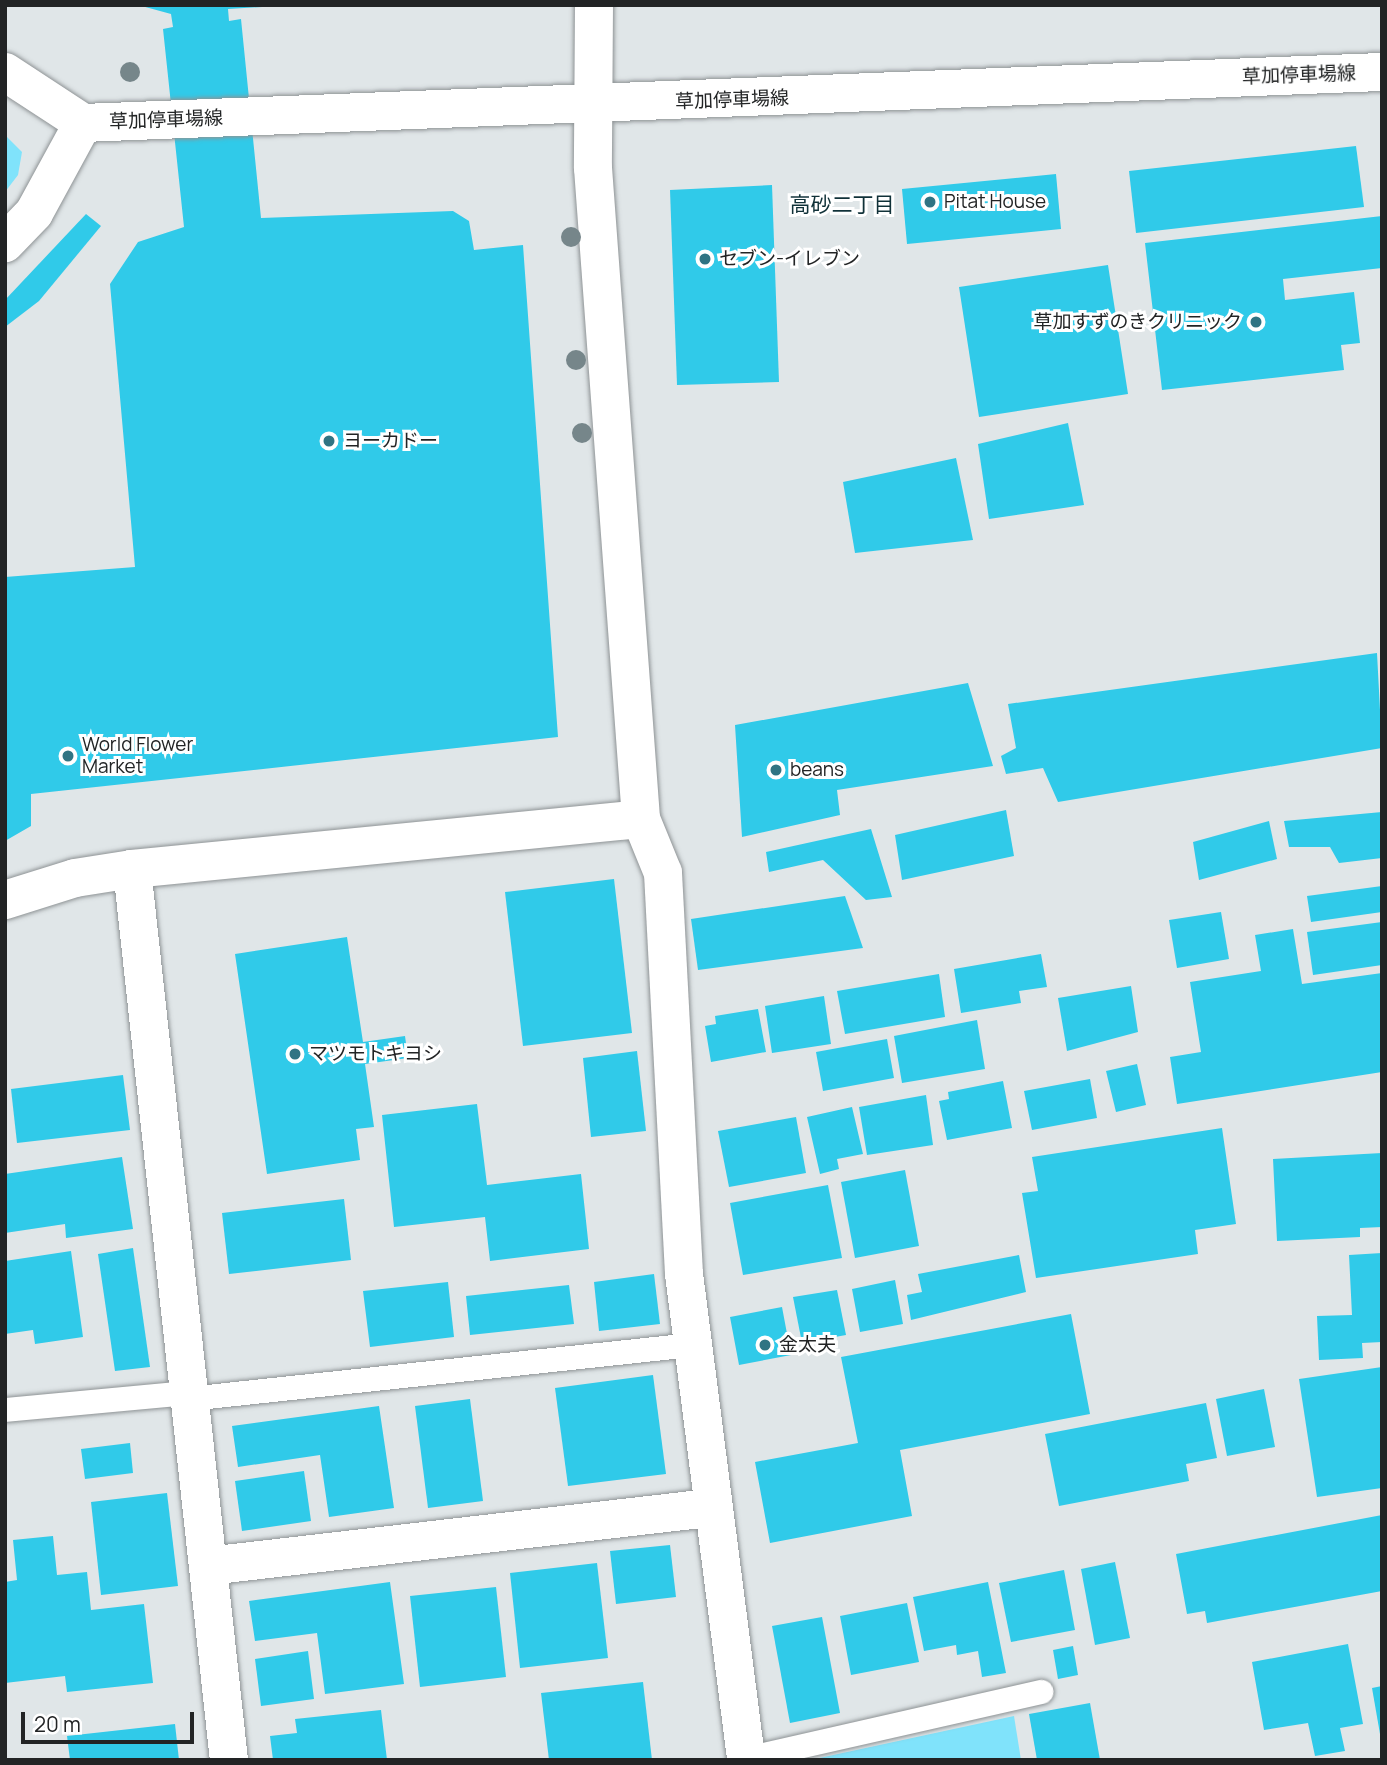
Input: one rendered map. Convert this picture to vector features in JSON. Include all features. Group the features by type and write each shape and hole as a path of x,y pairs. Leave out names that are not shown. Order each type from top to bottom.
{"street":[{"path":"594,5 591,105 641,819 663,873 692,1346 709,1508 746,1760"},
{"path":"5,72 83,123 34,213 5,243"},
{"name":"草加停車場線","path":"83,123 1382,72"},
{"path":"5,900 75,878 132,869 641,819"},
{"path":"132,869 229,1760"},
{"path":"208,1566 709,1508"}],"lane":[{"path":"5,1410 189,1396 692,1346"},
{"path":"746,1760 1041,1692"}],"shaded area":[{"path":"5,135 22,152 18,175 5,192"},
{"path":"1014,1716 1021,1760 810,1760"}],"building":[{"name":"ヨーカドー","path":"138,5 295,5 228,9 229,21 241,19 261,218 453,211 469,221 474,250 523,245 558,737 31,794 31,826 5,841 5,577 135,567 110,284 138,242 184,227 163,29 173,27 171,14"},
{"path":"1356,146 1364,207 1136,233 1129,171"},
{"path":"1056,174 1061,229 907,244 902,189"},
{"path":"772,185 779,382 677,385 670,190"},
{"path":"86,214 101,226 39,301 5,327 5,300"},
{"name":"草加すずのきクリニック","path":"1382,216 1382,268 1283,279 1285,300 1354,292 1360,343 1341,345 1344,370 1162,390 1145,243"},
{"path":"1108,265 1128,394 979,417 959,287"},
{"path":"1068,423 1084,505 989,519 978,444"},
{"path":"956,458 973,540 855,553 843,482"},
{"path":"1377,653 1382,748 1058,802 1043,768 1006,774 1001,756 1016,748 1008,704"},
{"path":"968,683 993,766 837,790 840,815 742,837 735,725"},
{"path":"1006,810 1014,856 902,880 895,835"},
{"path":"1382,812 1382,858 1339,863 1330,847 1289,847 1284,821"},
{"path":"1269,821 1277,859 1199,880 1193,842"},
{"path":"871,829 892,897 866,900 823,860 769,872 766,852"},
{"path":"614,879 632,1033 523,1046 505,892"},
{"path":"1382,886 1382,912 1311,922 1307,896"},
{"path":"845,896 863,948 698,970 691,919"},
{"path":"1221,912 1229,959 1177,968 1169,920"},
{"path":"1382,922 1382,965 1313,975 1307,932"},
{"path":"1293,929 1302,984 1382,973 1382,1072 1177,1104 1170,1057 1201,1052 1190,982 1261,971 1255,935"},
{"path":"347,937 363,1042 405,1036 408,1058 365,1064 374,1127 356,1129 360,1160 267,1174 235,954"},
{"path":"1041,954 1047,987 1019,991 1021,1003 961,1013 954,969"},
{"path":"939,974 945,1017 845,1034 837,991"},
{"path":"1131,986 1138,1032 1067,1051 1058,998"},
{"path":"824,996 831,1044 772,1053 765,1006"},
{"path":"758,1009 766,1052 711,1062 705,1026 716,1024 715,1016"},
{"path":"977,1020 985,1069 902,1083 894,1036"},
{"path":"887,1039 894,1078 823,1091 816,1052"},
{"path":"637,1051 646,1131 591,1137 583,1058"},
{"path":"1137,1064 1146,1105 1116,1112 1106,1071"},
{"path":"123,1075 130,1130 17,1143 11,1089"},
{"path":"1090,1079 1097,1118 1032,1130 1024,1091"},
{"path":"1003,1081 1012,1128 947,1140 939,1101 949,1099 948,1092"},
{"path":"926,1095 933,1145 867,1155 859,1107"},
{"path":"477,1104 487,1185 581,1174 589,1249 490,1261 485,1217 394,1227 382,1115"},
{"path":"852,1107 863,1154 837,1159 839,1169 820,1174 807,1117"},
{"path":"796,1117 806,1173 729,1187 718,1131"},
{"path":"1222,1128 1236,1224 1195,1230 1198,1254 1036,1278 1022,1193 1038,1191 1032,1157"},
{"path":"1382,1153 1382,1227 1360,1228 1360,1237 1277,1241 1273,1159"},
{"path":"122,1157 133,1229 66,1238 65,1224 5,1233 5,1174"},
{"path":"905,1170 919,1246 855,1258 841,1182"},
{"path":"828,1185 842,1258 743,1275 730,1203"},
{"path":"344,1199 351,1260 229,1274 222,1213"},
{"path":"133,1248 150,1367 115,1371 98,1254"},
{"path":"71,1251 83,1337 35,1344 33,1330 5,1334 5,1261"},
{"path":"1382,1253 1382,1342 1362,1343 1363,1358 1319,1360 1317,1316 1352,1315 1349,1255"},
{"path":"1019,1255 1026,1292 911,1320 907,1295 922,1292 918,1274"},
{"path":"654,1274 660,1324 599,1331 594,1282"},
{"path":"895,1280 903,1324 860,1332 852,1289"},
{"path":"448,1282 454,1337 370,1347 363,1291"},
{"path":"569,1285 574,1324 470,1335 466,1296"},
{"path":"837,1290 846,1335 802,1343 793,1297"},
{"path":"782,1307 791,1355 739,1365 730,1317"},
{"path":"1071,1314 1090,1414 900,1450 912,1516 770,1543 755,1462 858,1443 841,1357"},
{"path":"1382,1367 1382,1488 1317,1497 1299,1379"},
{"path":"653,1375 666,1474 568,1486 555,1388"},
{"path":"1264,1389 1275,1447 1227,1456 1216,1399"},
{"path":"470,1399 483,1501 428,1508 415,1406"},
{"path":"1206,1403 1217,1458 1186,1464 1189,1481 1059,1506 1045,1434"},
{"path":"379,1406 394,1508 329,1517 320,1455 238,1467 232,1426"},
{"path":"130,1443 133,1473 85,1479 81,1449"},
{"path":"304,1471 311,1521 242,1531 235,1481"},
{"path":"167,1493 178,1586 101,1595 91,1502"},
{"path":"1382,1515 1382,1591 1207,1623 1205,1611 1187,1614 1176,1554"},
{"path":"53,1536 57,1575 87,1572 91,1610 144,1604 153,1683 67,1692 65,1676 5,1683 5,1582 17,1580 13,1540"},
{"path":"670,1545 676,1597 616,1604 610,1551"},
{"path":"1115,1562 1130,1638 1095,1645 1081,1569"},
{"path":"597,1563 608,1658 520,1668 510,1573"},
{"path":"1064,1570 1075,1630 1011,1642 999,1583"},
{"path":"390,1582 404,1684 325,1694 317,1633 255,1641 249,1601"},
{"path":"988,1582 1006,1673 982,1677 978,1651 957,1655 956,1645 924,1651 913,1597"},
{"path":"496,1587 506,1677 420,1687 410,1596"},
{"path":"907,1603 919,1662 851,1675 840,1616"},
{"path":"822,1617 840,1713 790,1723 772,1626"},
{"path":"1348,1644 1363,1724 1340,1728 1345,1751 1315,1756 1308,1723 1264,1730 1252,1662"},
{"path":"1073,1646 1078,1675 1058,1679 1053,1650"},
{"path":"308,1651 314,1699 261,1706 255,1659"},
{"path":"643,1682 652,1760 549,1760 541,1693"},
{"path":"1382,1686 1382,1734 1380,1734 1372,1688"},
{"path":"1090,1703 1100,1760 1037,1760 1029,1714"},
{"path":"381,1710 387,1760 273,1760 270,1736 297,1733 295,1719"},
{"path":"175,1724 179,1760 70,1760 67,1736"}],"place":[{"name":"Pitat House","path":"930,202"},
{"name":"セブン-イレブン","path":"705,259"},
{"name":"草加すずのきクリニック","path":"1256,322"},
{"name":"ヨーカドー","path":"329,441"},
{"name":"World Flower Market","path":"68,756"},
{"name":"beans","path":"776,770"},
{"name":"マツモトキヨシ","path":"295,1054"},
{"name":"金太夫","path":"765,1345"}],"district":[{"name":"高砂二丁目","path":"842,204"}]}
